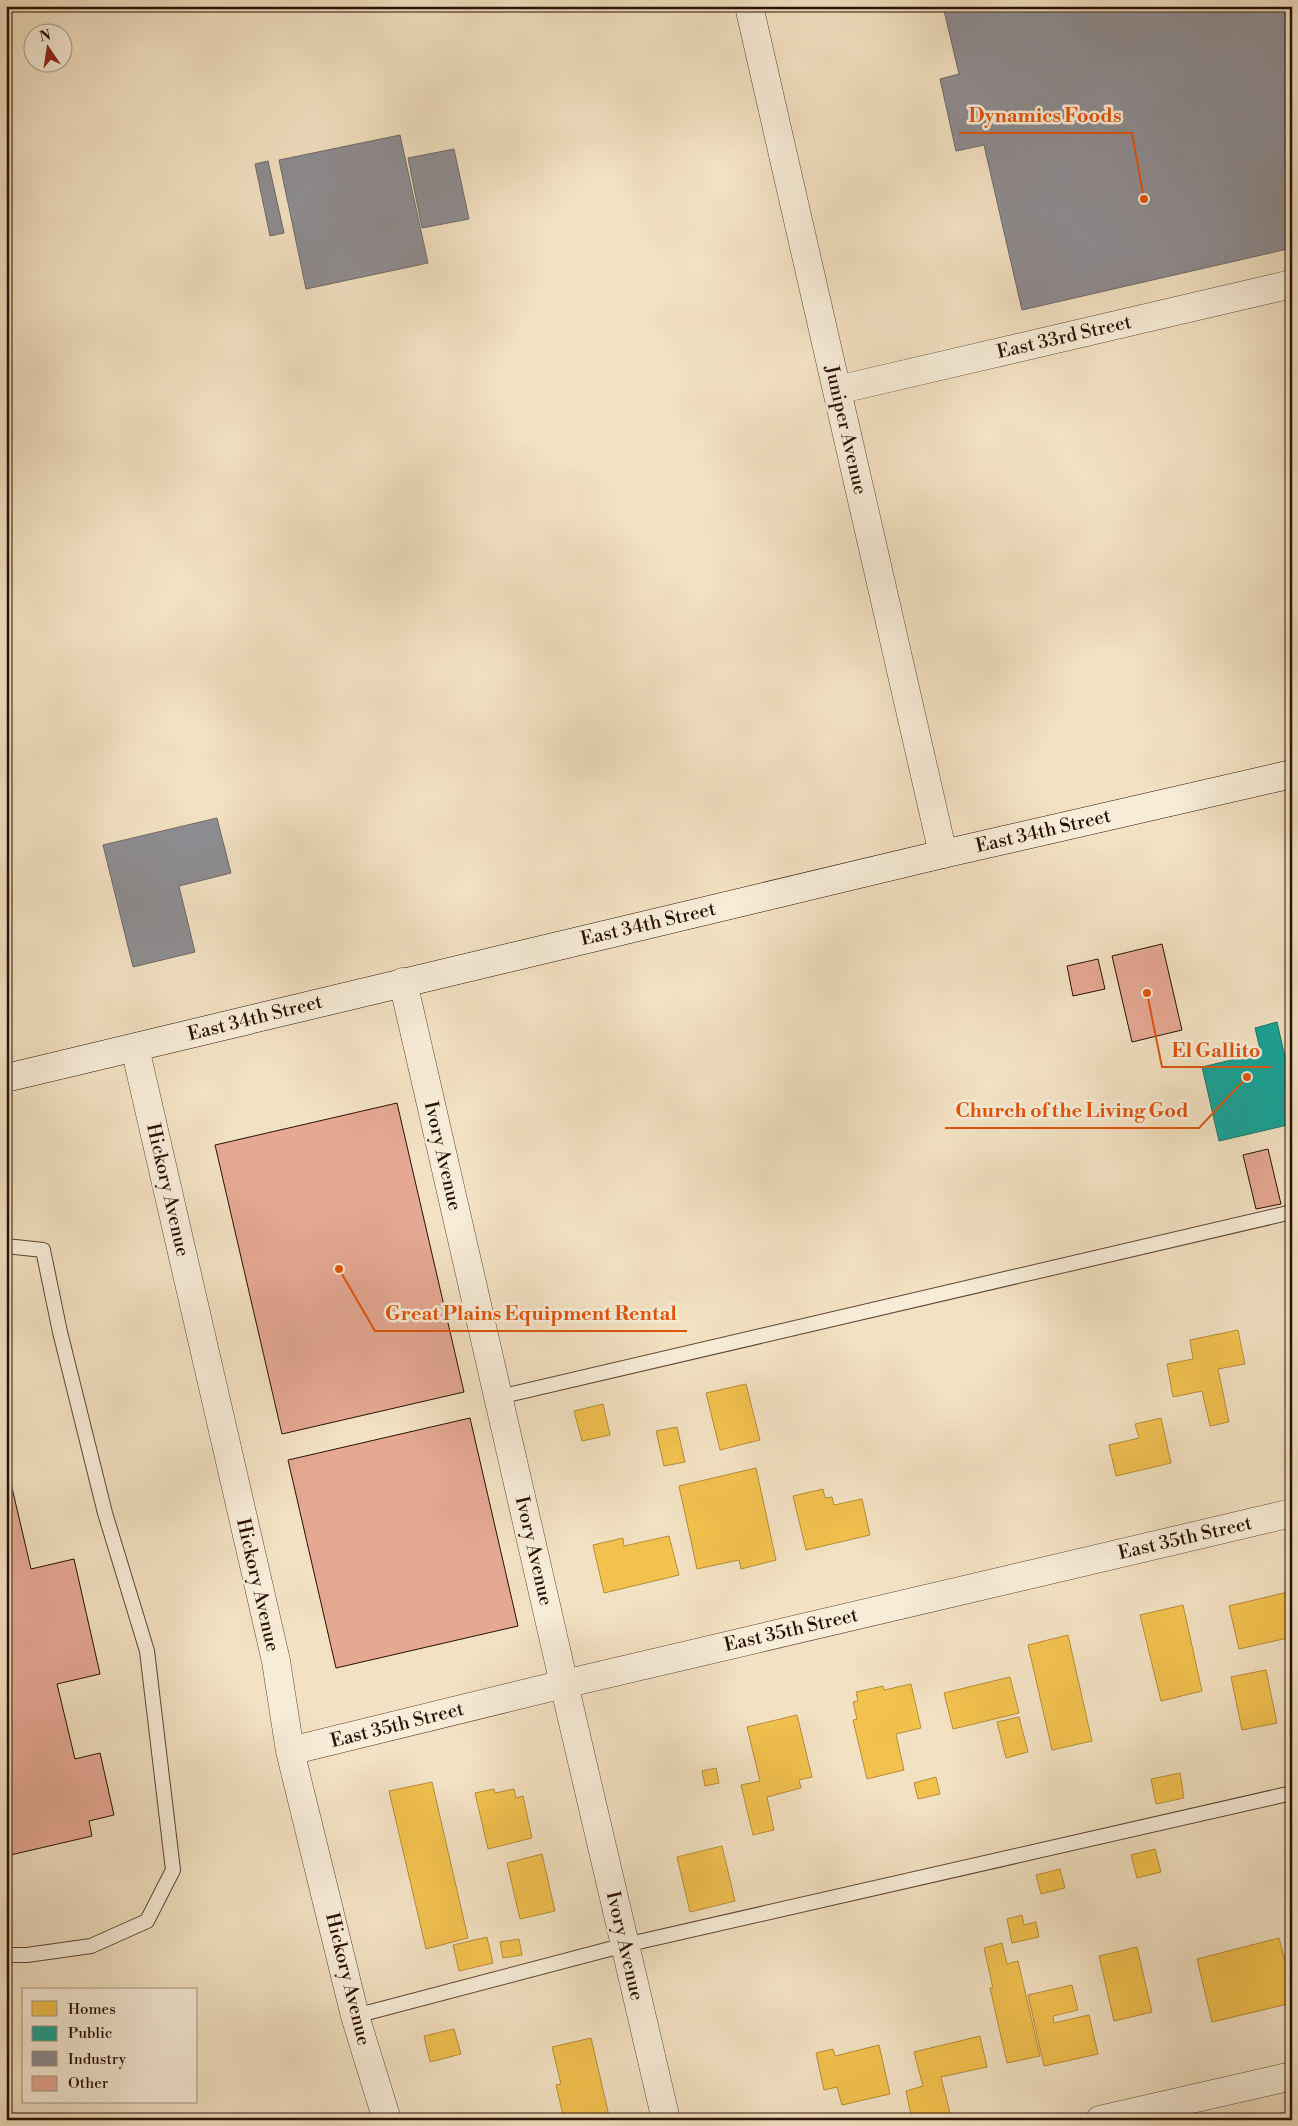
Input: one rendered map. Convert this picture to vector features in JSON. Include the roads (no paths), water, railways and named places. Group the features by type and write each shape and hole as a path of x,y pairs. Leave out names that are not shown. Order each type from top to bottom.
{"street":[{"name":"Juniper Avenue","path":"749,6 943,854"},
{"name":"East 33rd Street","path":"837,390 1292,284"},
{"name":"East 34th Street","path":"6,1078 943,854 1292,774"},
{"name":"Ivory Avenue","path":"403,982 666,2120"},
{"name":"Hickory Avenue","path":"135,1048 276,1661 290,1751 355,2016 387,2120"},
{"name":"East 35th Street","path":"290,1751 564,1684 1292,1513"},
{"path":"1100,2120 1292,2076"}],"lane":[{"path":"499,1397 1292,1212"},
{"path":"6,1246 44,1250 60,1332 105,1513 147,1651 173,1870 146,1921 91,1946 26,1955 6,1955"},
{"path":"355,2016 626,1945 1292,1793"}],"place":[{"name":"Dynamics Foods","path":"1144,199"},
{"name":"El Gallito","path":"1147,993"},
{"name":"Church of the Living God","path":"1247,1077"},
{"name":"Great Plains Equipment Rental","path":"339,1269"}]}
